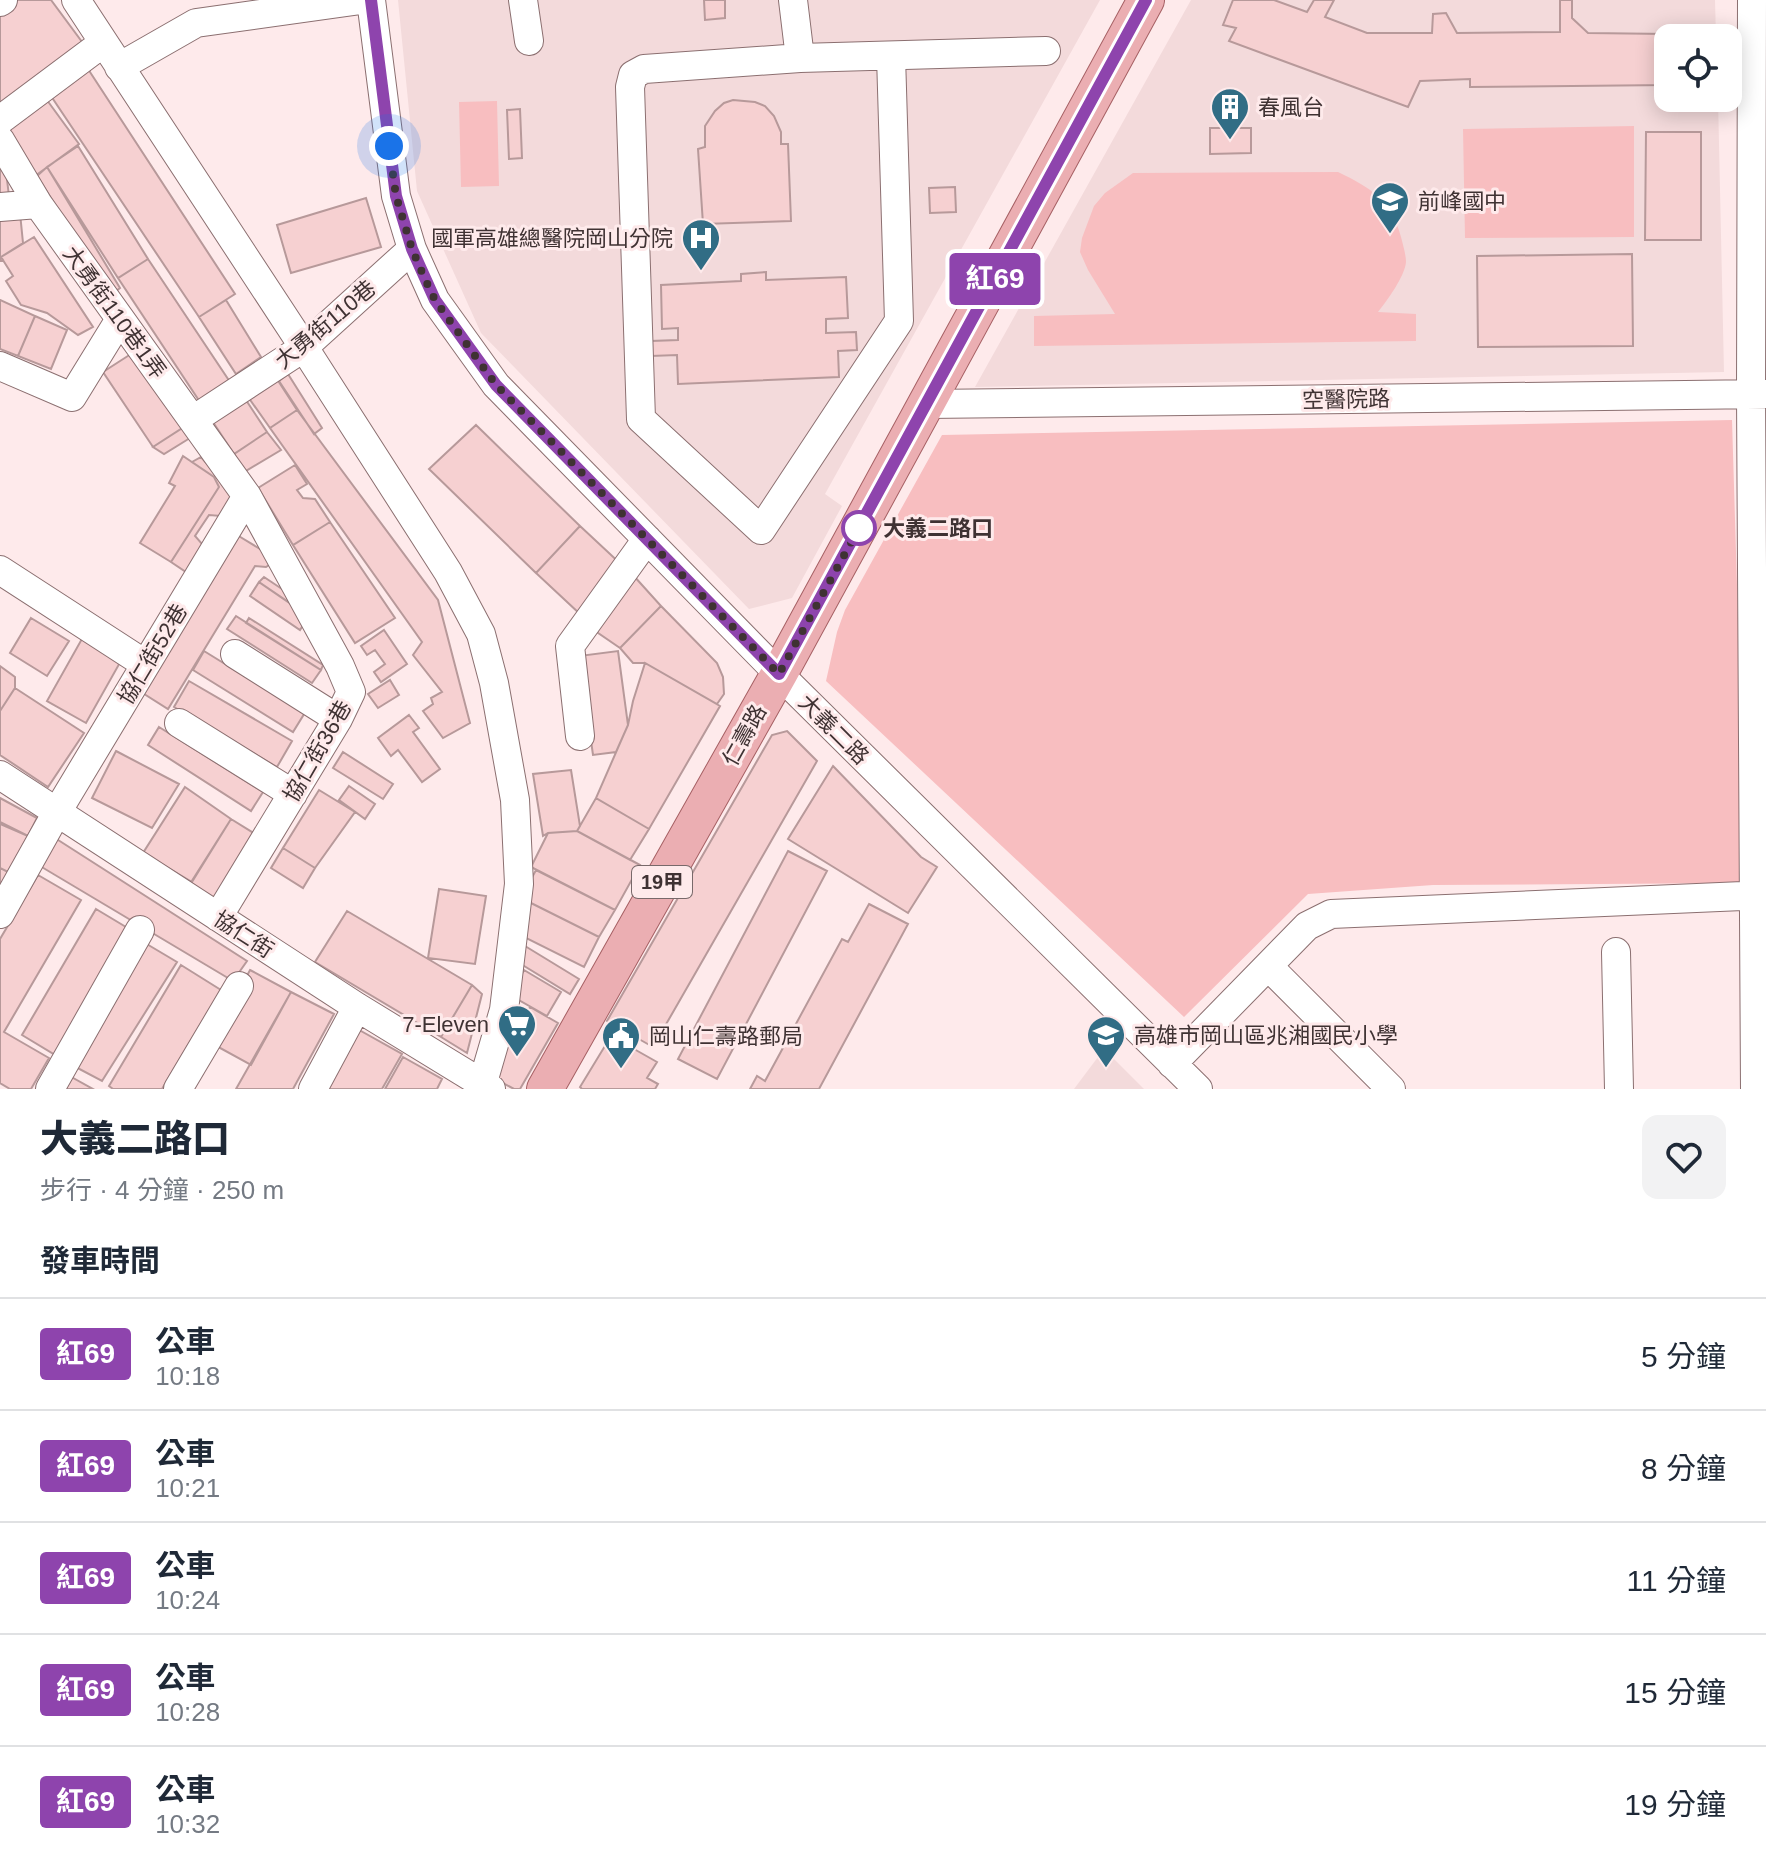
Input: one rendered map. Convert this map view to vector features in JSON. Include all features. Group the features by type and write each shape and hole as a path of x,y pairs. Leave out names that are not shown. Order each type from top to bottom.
{"main road":[{"name":"仁壽路","path":"545,1089 779,674 1146,0"}],"street":[{"path":"76,0 448,572 481,634 494,683 515,800 519,884 504,1010 485,1088"},
{"path":"119,67 196,23 361,0"},
{"name":"大義二路","path":"371,0 396,196 412,249 435,300 496,385 779,674 1198,1089"},
{"path":"523,0 529,41"},
{"path":"793,0 800,58"},
{"path":"1755,1089 1760,895 1757,12"},
{"path":"0,120 103,43"},
{"path":"891,56 899,321 761,530 641,419 630,87 633,75 644,69 800,58 1046,51"},
{"name":"大勇街110巷1弄","path":"0,140 38,204 247,496"},
{"path":"0,207 38,204"},
{"name":"大勇街110巷","path":"193,420 303,348 412,249"},
{"path":"0,366 72,397 120,319"},
{"name":"空醫院路","path":"926,404 1759,394"},
{"name":"協仁街52巷","path":"0,914 57,812 247,496"},
{"name":"協仁街36巷","path":"218,917 338,719 351,692 340,666 247,496"},
{"path":"580,736 570,646 647,539"},
{"path":"0,570 145,664"},
{"path":"235,654 338,719"},
{"path":"179,723 293,794"},
{"name":"協仁街","path":"0,775 485,1088"},
{"path":"1172,1064 1307,926 1331,914 1760,895"},
{"path":"50,1089 140,930"},
{"path":"1616,952 1619,1089"},
{"path":"1268,966 1391,1089"},
{"path":"178,1089 239,986"},
{"path":"313,1089 357,1007"}],"shaded area":[{"name":"國軍高雄總醫院岡山分院","path":"398,0 1100,0 825,494 842,506 792,598 749,609 481,333 417,191"},
{"name":"前峰國中","path":"1191,0 1715,0 1716,24 1654,24 1654,112 1718,112 1724,372 975,387"},
{"path":"497,101 499,186 461,187 459,102"},
{"path":"1634,126 1634,237 1465,238 1463,129"},
{"path":"1338,172 1378,197 1392,213 1406,262 1395,288 1378,312 1416,314 1416,341 1034,346 1034,316 1115,314 1080,252 1094,206 1105,193 1133,173"},
{"path":"1732,420 1746,883 1433,885 1308,894 1184,1017 826,681 845,610 942,435"},
{"name":"高雄市岡山區兆湘國民小學","path":"1104,1049 1144,1089 1074,1089"}],"building":[{"path":"12,0 51,0 88,50 0,114 0,9"},
{"path":"704,0 725,0 725,18 705,20"},
{"path":"1233,0 1274,0 1307,12 1314,0 1334,0 1325,17 1367,33 1432,33 1433,14 1446,13 1457,33 1560,32 1560,0 1572,0 1572,18 1588,33 1654,34 1654,85 1470,87 1470,79 1420,81 1408,107 1229,41 1236,28 1223,25"},
{"path":"88,69 235,294 199,317 51,96"},
{"path":"44,96 79,144 35,176 0,128"},
{"path":"733,100 765,106 774,116 781,132 781,144 788,144 791,221 703,224 698,149 705,147 705,126 715,111"},
{"path":"520,109 522,158 509,159 507,110"},
{"name":"春風台","path":"1210,128 1251,128 1251,153 1210,154"},
{"path":"1646,132 1701,132 1701,240 1645,240"},
{"path":"78,146 148,259 118,278 47,167"},
{"path":"0,155 4,155 9,196 0,197"},
{"path":"47,167 120,288 112,294 37,176"},
{"path":"955,187 956,212 930,213 929,188"},
{"path":"366,198 381,247 291,273 277,225"},
{"path":"20,213 23,243 1,257 3,260 0,261 0,215"},
{"path":"34,237 93,327 78,335 47,313 21,305 6,281 13,276 1,257"},
{"path":"1632,254 1633,346 1478,347 1477,256"},
{"path":"148,259 232,385 202,405 118,278"},
{"path":"766,272 766,280 846,277 848,318 826,319 826,333 856,332 857,350 838,351 839,377 678,384 677,355 651,356 651,341 678,340 678,328 662,329 661,285 741,281 741,274"},
{"path":"0,300 35,316 18,356 0,349"},
{"path":"226,300 261,357 236,374 199,317"},
{"path":"35,316 67,330 51,369 18,356"},
{"path":"134,352 184,427 153,447 103,372"},
{"path":"288,374 322,428 314,434 279,381"},
{"path":"275,376 297,410 270,428 246,394"},
{"path":"240,391 267,432 234,454 207,413"},
{"path":"297,410 438,600 470,723 443,738 423,711 433,704 431,698 442,692 413,655 422,642 270,428"},
{"path":"476,425 580,526 536,573 429,469"},
{"path":"184,427 190,438 164,454 153,447"},
{"path":"267,432 281,450 244,472 234,454"},
{"path":"183,456 214,477 219,487 171,562 140,543 175,486 169,483"},
{"path":"201,457 233,494 221,516 209,515 195,536 203,545 186,572 171,562 219,487 214,477 192,462"},
{"path":"295,465 307,484 297,490 303,498 315,499 330,522 293,545 258,488"},
{"path":"330,522 395,618 355,643 293,545"},
{"path":"580,526 624,567 580,614 536,573"},
{"path":"237,535 270,555 272,563 266,567 255,566 168,709 141,692"},
{"path":"633,575 661,606 620,648 588,626"},
{"path":"264,577 291,595 288,602 259,582"},
{"path":"259,582 309,616 300,630 250,596"},
{"path":"661,606 717,663 723,677 724,694 717,704 645,663 633,663 620,648"},
{"path":"236,616 321,670 312,683 227,629"},
{"path":"31,618 69,641 47,676 10,653"},
{"path":"249,618 323,665 321,670 246,623"},
{"path":"384,630 407,664 381,682 374,672 385,664 375,650 367,655 361,646"},
{"path":"83,637 122,659 86,723 47,701"},
{"path":"204,651 280,698 309,706 293,732 193,670"},
{"path":"618,651 628,725 616,752 593,755 579,656"},
{"path":"645,663 720,706 649,829 596,798 628,725"},
{"path":"0,666 15,677 15,688 0,711"},
{"path":"390,680 399,695 378,708 368,694"},
{"path":"189,681 292,741 277,767 174,707"},
{"path":"15,688 84,733 48,787 0,755 0,711"},
{"path":"409,715 419,728 413,732 440,769 422,782 398,750 391,756 378,738"},
{"path":"159,727 263,792 251,811 148,745"},
{"path":"787,731 817,761 653,1047 607,1021 772,735"},
{"path":"116,751 179,784 152,828 92,798"},
{"path":"343,752 393,784 383,799 333,768"},
{"path":"833,766 921,857 937,867 908,913 788,839"},
{"path":"571,770 580,826 577,831 543,836 533,774"},
{"path":"349,786 375,804 365,819 339,800"},
{"path":"185,787 231,819 192,882 143,853"},
{"path":"319,790 355,812 315,868 283,848"},
{"path":"0,798 37,818 28,836 0,822"},
{"path":"596,798 649,829 630,860 577,831"},
{"path":"231,819 260,837 220,902 190,884"},
{"path":"0,824 28,836 8,872 0,868"},
{"path":"577,831 640,865 615,910 531,867 548,833"},
{"path":"55,838 247,961 233,981 40,866"},
{"path":"283,848 315,868 303,888 271,868"},
{"path":"788,851 827,871 717,1079 678,1059"},
{"path":"0,868 8,872 0,888"},
{"path":"536,870 615,910 599,937 521,898"},
{"path":"38,875 81,900 4,1032 49,1058 31,1089 10,1089 0,1083 0,939"},
{"path":"439,889 486,896 475,964 428,958"},
{"path":"521,898 599,937 584,967 516,933"},
{"path":"869,904 908,924 819,1089 750,1089 757,1076 765,1081 842,939 848,942"},
{"path":"96,909 131,930 57,1056 22,1035"},
{"path":"347,911 472,985 441,1037 315,962"},
{"path":"140,940 177,962 102,1081 70,1064"},
{"path":"525,946 579,979 570,994 516,961"},
{"path":"181,965 221,990 162,1089 113,1089 109,1086"},
{"path":"250,970 291,992 251,1065 211,1043"},
{"path":"524,970 561,992 547,1016 510,995"},
{"path":"472,985 482,994 467,1053 441,1037"},
{"path":"291,992 334,1014 293,1089 236,1089"},
{"path":"530,1007 558,1023 520,1089 514,1089 490,1076"},
{"path":"352,1026 402,1054 382,1089 318,1089"},
{"name":"岡山仁壽路郵局","path":"611,1036 657,1062 647,1078 658,1084 655,1089 580,1087"},
{"path":"403,1057 442,1079 437,1089 385,1089"},
{"path":"66,1074 93,1089 57,1089"}],"bus line":[{"name":"紅69","path":"371,0 396,196 412,249 435,300 496,385 779,674 1146,0"}],"place":[{"name":"春風台","path":"1230,141"},
{"name":"前峰國中","path":"1390,235"},
{"name":"國軍高雄總醫院岡山分院","path":"701,272"},
{"name":"大義二路口","path":"859,528"},
{"name":"7-Eleven","path":"517,1058"},
{"name":"高雄市岡山區兆湘國民小學","path":"1106,1069"},
{"name":"岡山仁壽路郵局","path":"621,1070"}],"route":[{"path":"389,146 396,196 424,277 435,300 496,385 779,674 859,528"}]}
